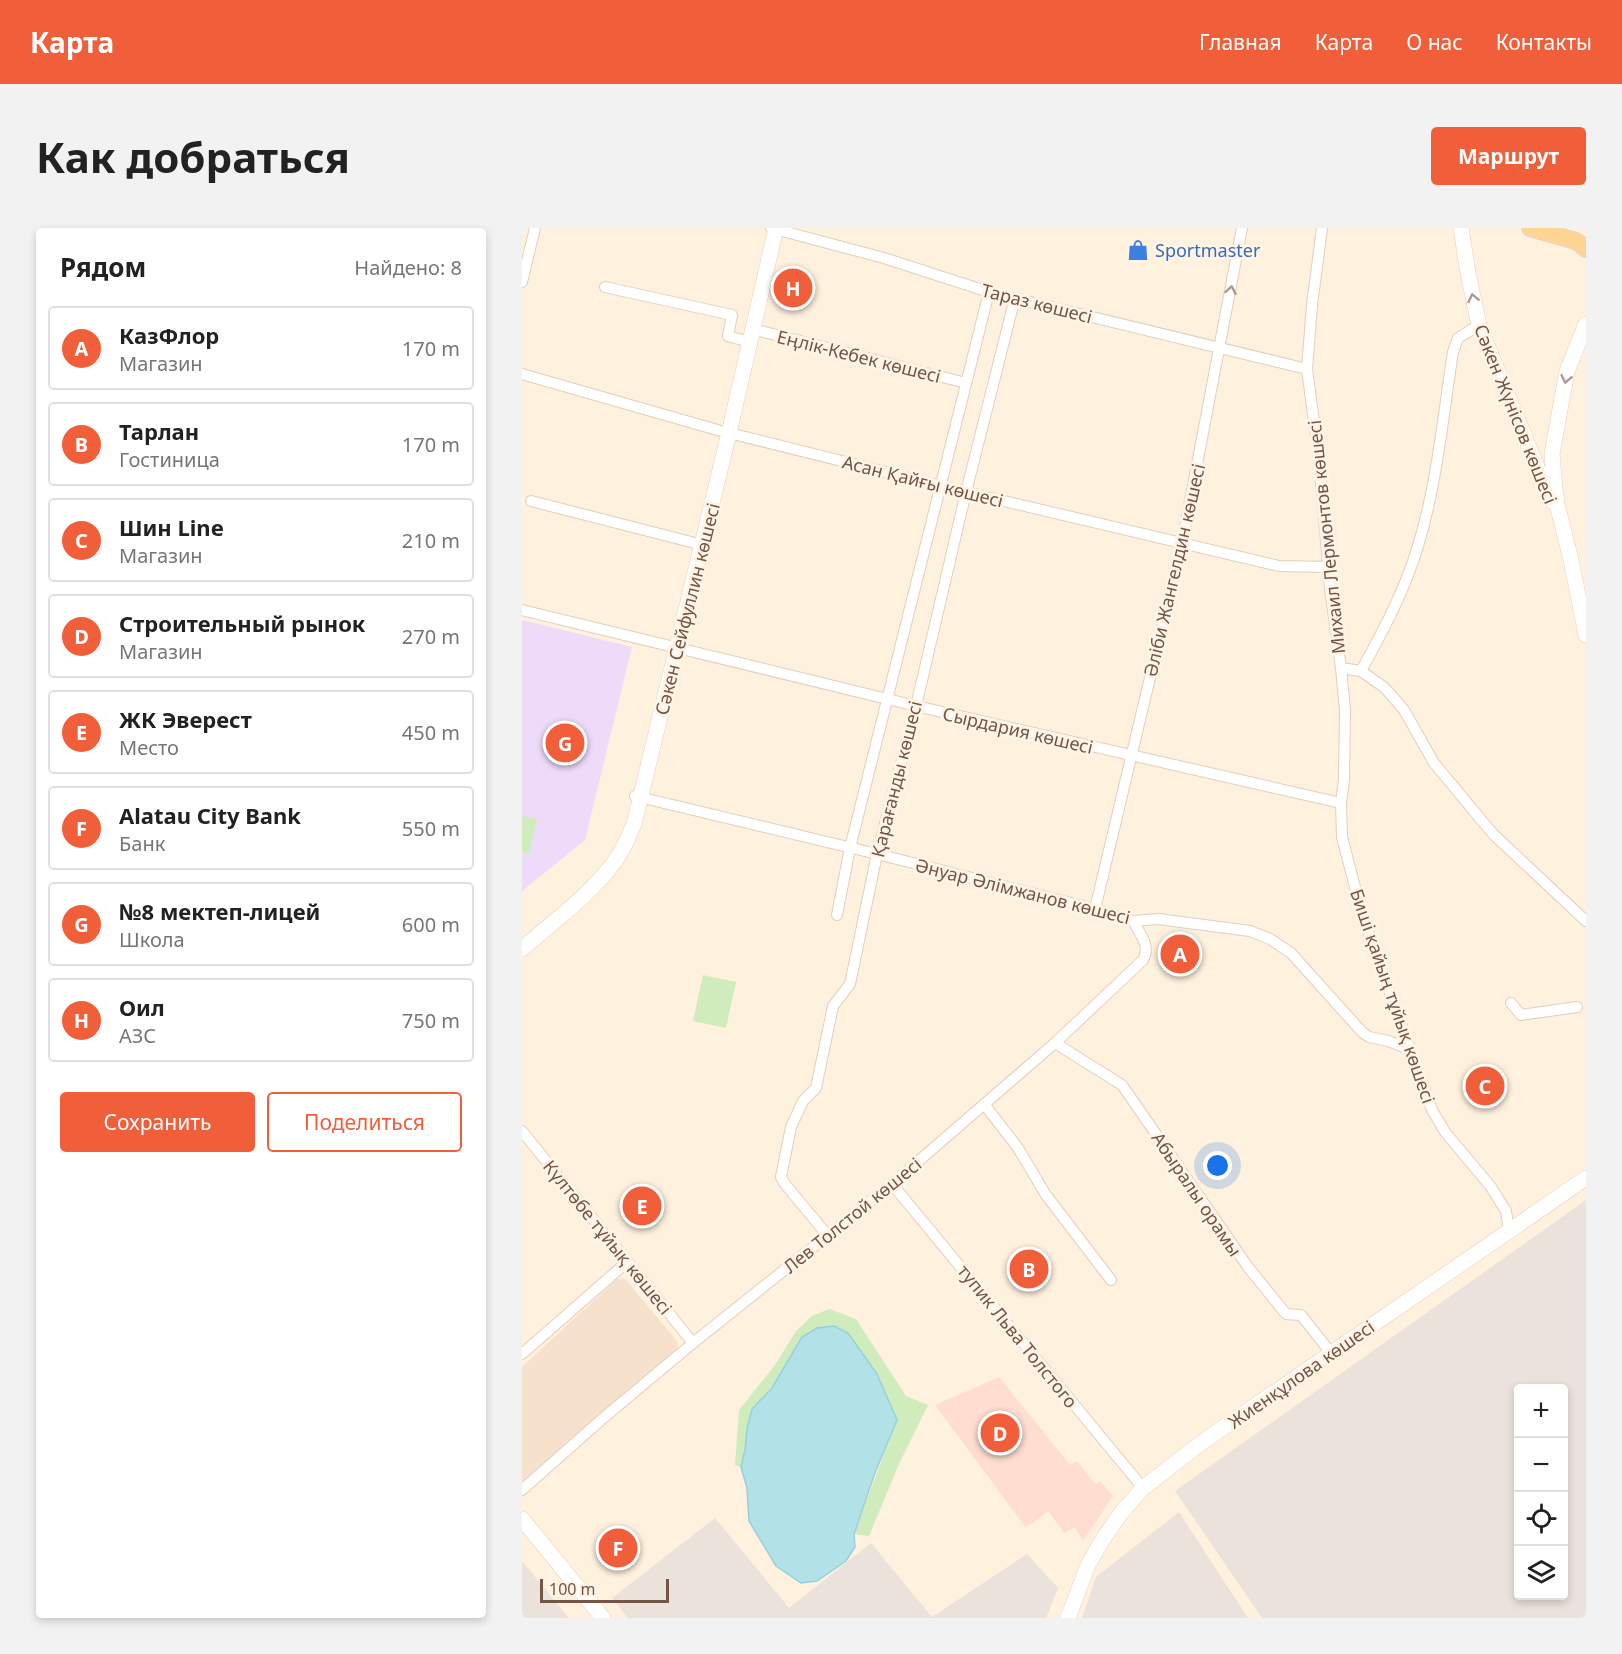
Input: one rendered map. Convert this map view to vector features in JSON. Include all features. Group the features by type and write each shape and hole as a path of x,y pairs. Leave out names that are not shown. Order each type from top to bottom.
{"main road":[{"path":"1530,228 1576,241 1586,249"}],"street":[{"path":"522,282 535,228"},
{"name":"Тараз көшесі","path":"772,228 884,258 989,292 1307,369"},
{"name":"Сәкен Сейфуллин көшесі","path":"522,940 577,891 612,853 637,796 772,228"},
{"name":"Әліби Жангелдин көшесі","path":"1095,909 1182,543 1242,228"},
{"name":"Михаил Лермонтов көшесі","path":"1322,228 1312,304 1307,369 1341,668 1361,671 1385,688 1404,711 1434,764 1493,834 1586,921"},
{"name":"Сәкен Жүнісов көшесі","path":"1461,228 1479,325 1563,528"},
{"path":"605,287 732,315 728,336 747,335"},
{"name":"Қарағанды көшесі","path":"837,915 850,848 989,292"},
{"name":"Қарағанды көшесі","path":"828,1236 785,1185 781,1177 791,1127 803,1101 816,1088 833,1006 850,984 877,854 1015,298"},
{"path":"1586,324 1567,371 1552,454 1555,489 1586,636"},
{"path":"1361,671 1406,579 1418,546 1435,473 1453,352 1458,338 1479,325"},
{"name":"Еңлік-Кебек көшесі","path":"747,335 966,384"},
{"name":"Асан Қайғы көшесі","path":"522,374 725,432 940,486 1279,566 1328,567"},
{"name":"Сәкен Сейфуллин көшесі","path":"674,648 695,543 725,432"},
{"name":"Сәкен Сейфуллин көшесі","path":"531,501 695,543"},
{"name":"Сырдария көшесі","path":"522,610 915,706 1341,804"},
{"name":"Биші қайың тұйық көшесі","path":"1341,668 1345,710 1342,837 1363,918 1432,1110 1445,1132 1491,1186 1506,1211 1509,1230"},
{"name":"Сәкен Сейфуллин көшесі","path":"522,949 581,898 612,866 634,824 637,796"},
{"name":"Әнуар Әлімжанов көшесі","path":"637,796 877,854 1095,909 1133,921 1158,919 1250,931 1281,945 1302,963 1362,1032 1370,1037 1410,1049"},
{"name":"Лев Толстой көшесі","path":"522,1490 693,1343 892,1184 1054,1043 1143,960 1147,947 1133,921"},
{"path":"1511,1003 1521,1015 1577,1007"},
{"name":"Абыралы орамы","path":"1054,1043 1122,1085 1248,1268 1286,1314 1301,1315 1331,1353"},
{"path":"984,1104 1018,1148 1046,1195 1112,1280"},
{"name":"Күлтөбе тұйық көшесі","path":"522,1131 693,1343"},
{"name":"Жиенқұлова көшесі","path":"1068,1618 1088,1565 1098,1547 1121,1513 1143,1488 1201,1443 1586,1178"},
{"name":"тупик Льва Толстого","path":"892,1184 1143,1488"},
{"path":"522,1354 627,1262"},
{"path":"522,1519 603,1618"}],"shaded area":[{"path":"522,620 632,647 585,840 522,891"},
{"path":"1586,1200 1586,1618 1262,1618 1175,1491"},
{"path":"617,1279 625,1279 677,1341 678,1351 522,1484 522,1367"},
{"path":"999,1377 1070,1465 1077,1461 1095,1484 1100,1481 1113,1496 1083,1541 1075,1527 1064,1533 1048,1511 1026,1528 935,1405"},
{"path":"1179,1512 1248,1618 1082,1618 1096,1577"},
{"path":"715,1518 789,1608 871,1543 932,1617 1027,1554 1058,1588 1046,1618 628,1618 612,1598"},
{"path":"522,1561 569,1618 522,1618"}],"green space":[{"path":"522,816 537,819 529,854 522,852"},
{"path":"703,975 736,982 726,1028 693,1021"},
{"path":"829,1309 856,1319 906,1396 928,1405 899,1464 869,1536 854,1534 897,1420 802,1337 775,1383 752,1409 741,1467 735,1465 739,1410 775,1365 796,1331 812,1316"}],"water":[{"path":"834,1326 848,1333 877,1374 897,1420 875,1473 854,1534 855,1547 846,1561 817,1581 801,1583 776,1566 749,1521 747,1488 741,1467 752,1409 772,1388 802,1337 817,1328"}],"place":[{"name":"Sportmaster","path":"1138,250"},
{"name":"Оил","path":"793,288"},
{"name":"№8 мектеп-лицей","path":"565,743"},
{"name":"КазФлор","path":"1180,954"},
{"name":"Шин Line","path":"1485,1086"},
{"name":"ЖК Эверест","path":"642,1206"},
{"name":"Тарлан","path":"1029,1269"},
{"name":"Строительный рынок","path":"1000,1433"},
{"name":"Alatau City Bank","path":"618,1548"}]}
